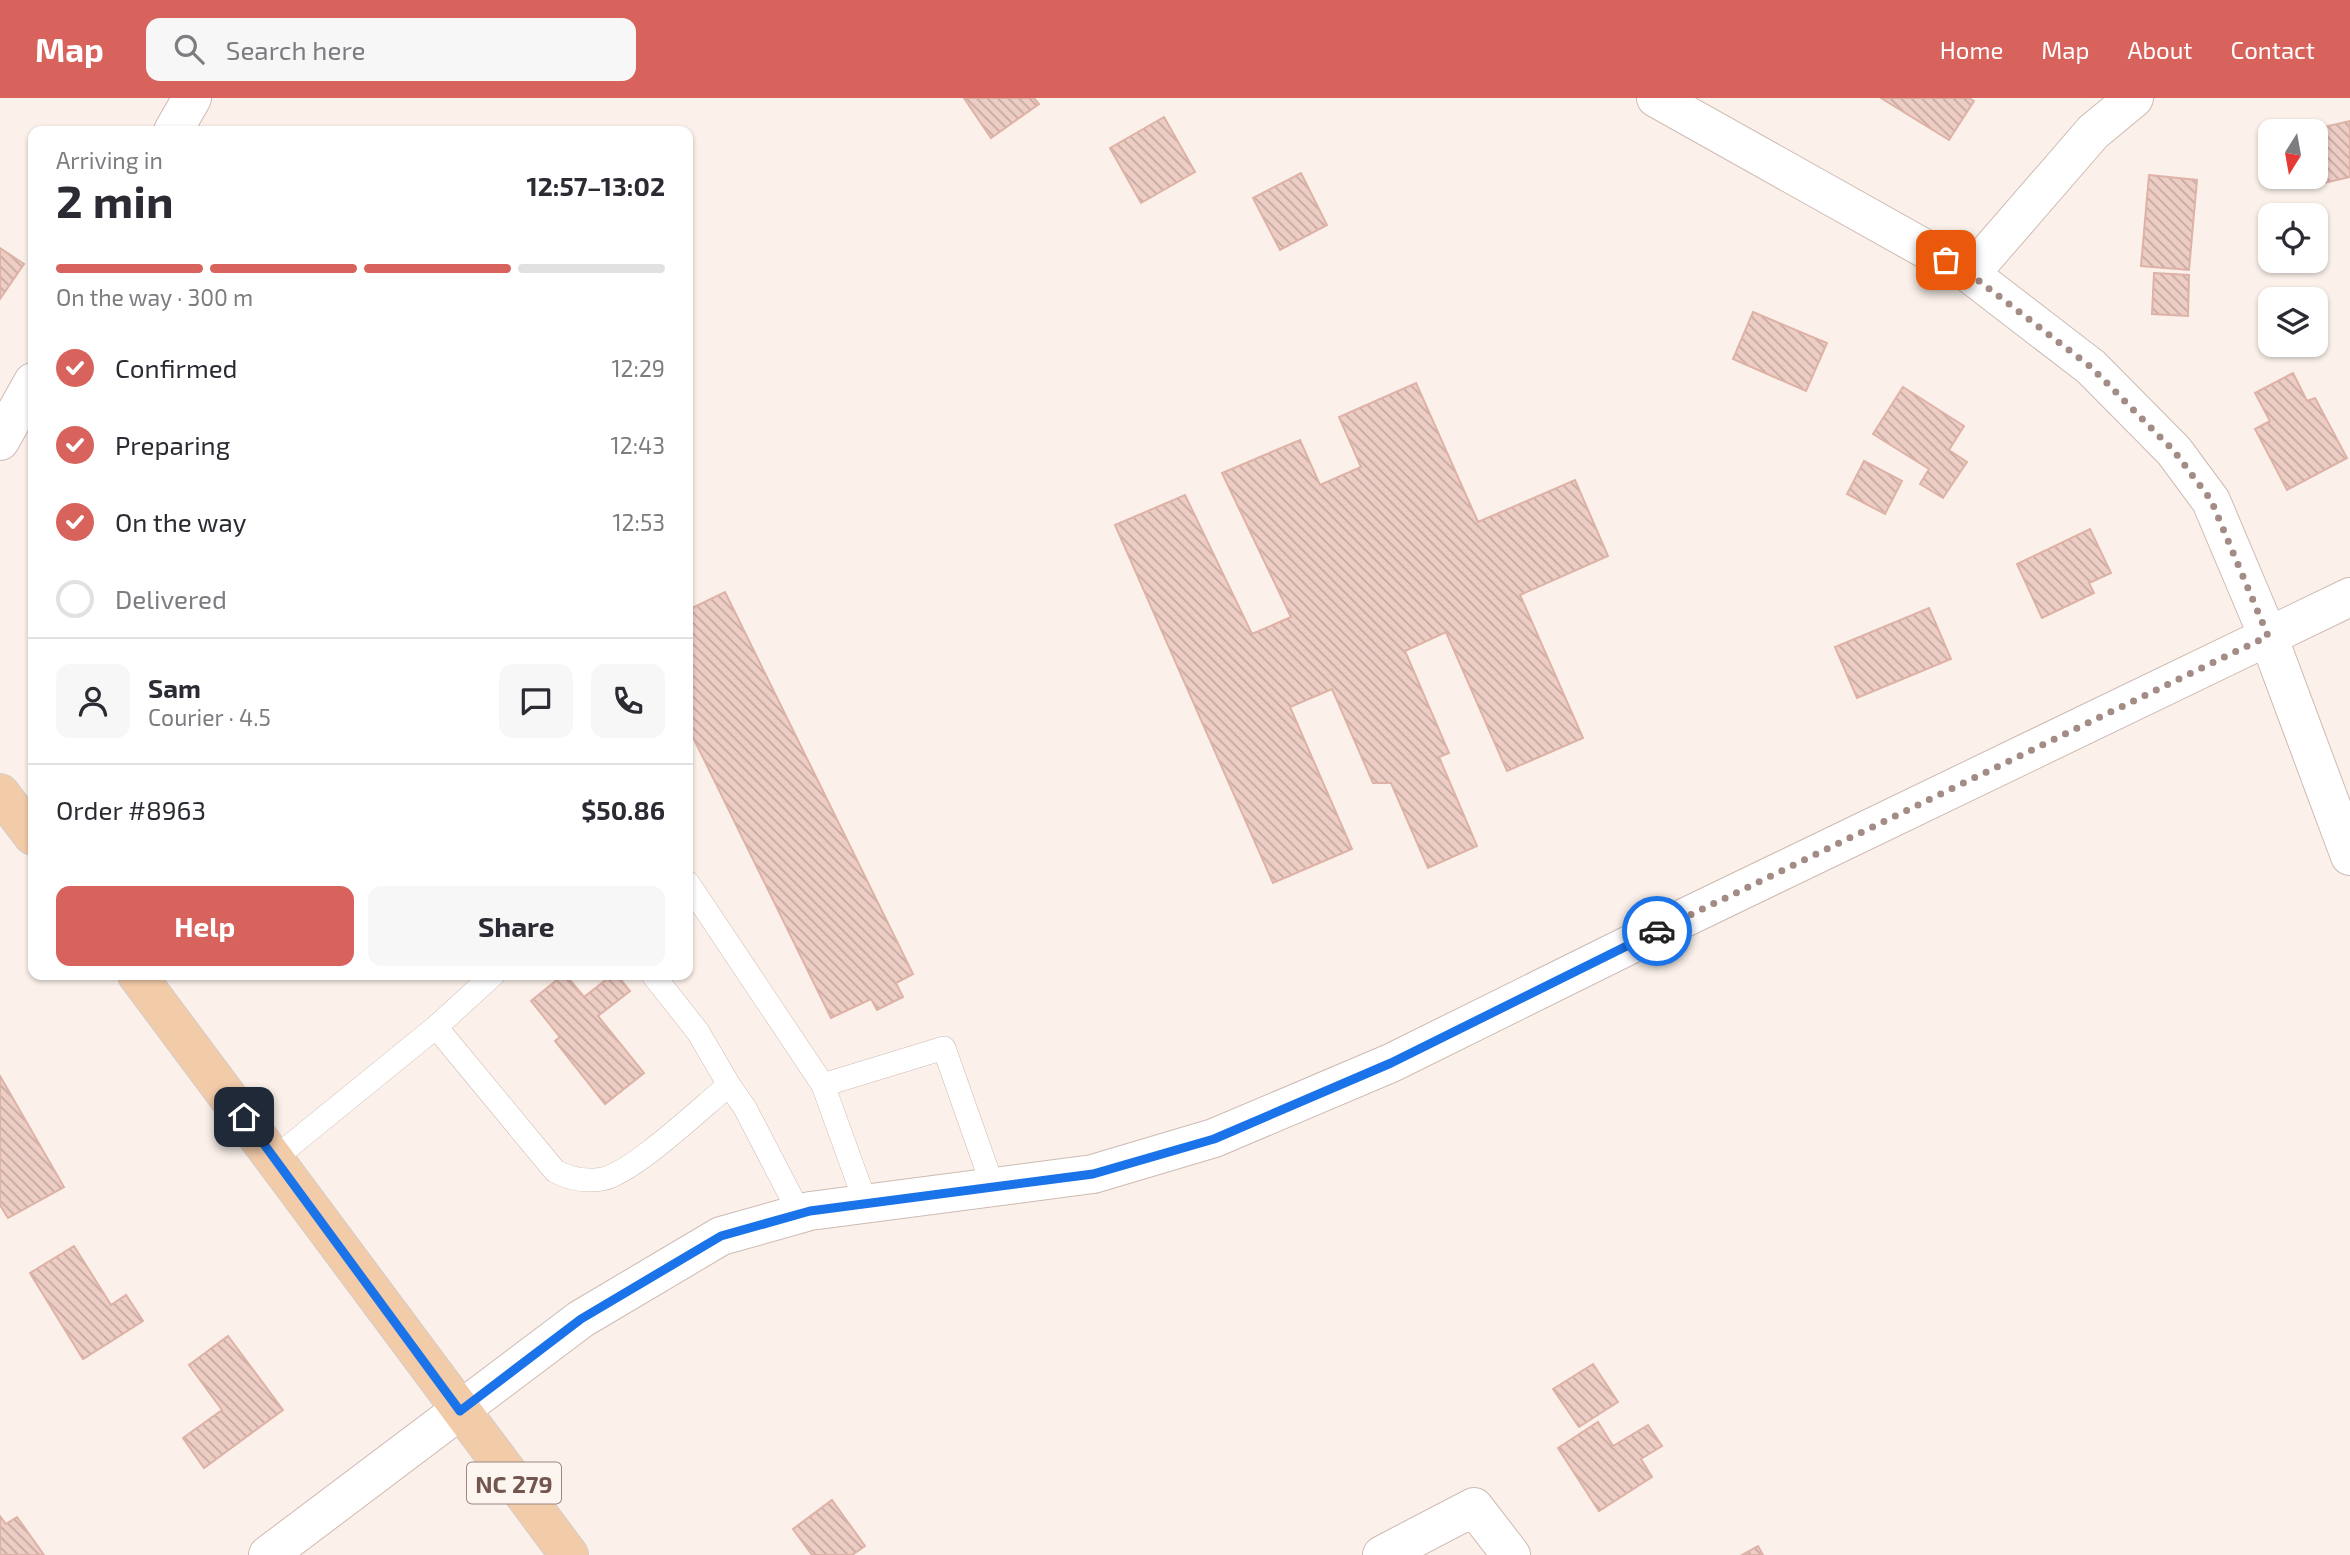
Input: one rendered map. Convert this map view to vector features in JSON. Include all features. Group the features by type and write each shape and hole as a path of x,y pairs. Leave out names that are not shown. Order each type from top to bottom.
{"main road":[{"path":"0,793 28,829"},
{"name":"NC 279","path":"141,980 569,1555"}],"street":[{"path":"176,126 192,98"},
{"path":"1656,98 1970,274 2091,367 2174,451 2211,500 2268,636 2350,856"},
{"path":"1970,274 2093,132 2134,98"},
{"path":"0,442 28,391"},
{"path":"268,1555 581,1319 721,1236 800,1214 1093,1174 1214,1139 1391,1063 1682,919 2350,597"},
{"path":"1382,1555 1474,1507 1511,1555"}],"lane":[{"path":"693,890 823,1085 866,1204"},
{"path":"275,1158 436,1027 488,980"},
{"path":"657,980 698,1032 745,1108 800,1214"},
{"path":"436,1027 555,1171 570,1179 605,1179 628,1167 729,1085"},
{"path":"823,1085 944,1048 993,1187"}],"building":[{"path":"964,98 1034,98 1039,104 991,138"},
{"path":"1881,98 1969,98 1974,101 1949,140"},
{"path":"1164,117 1195,172 1141,203 1110,148"},
{"path":"2350,121 2350,177 2328,182 2328,126"},
{"path":"1301,173 1327,225 1280,250 1253,198"},
{"path":"2149,175 2197,180 2189,270 2141,266"},
{"path":"0,248 24,264 0,299"},
{"path":"2154,273 2189,275 2188,316 2152,314"},
{"path":"1753,312 1827,343 1806,391 1733,359"},
{"path":"2293,373 2307,401 2315,398 2347,458 2287,490 2255,429 2270,421 2255,393"},
{"path":"1416,383 1478,522 1575,480 1608,556 1520,595 1583,738 1507,771 1446,632 1405,651 1449,753 1439,757 1477,846 1428,868 1391,783 1373,783 1332,689 1290,707 1352,849 1273,883 1115,525 1185,495 1252,634 1291,617 1222,473 1300,440 1320,485 1361,467 1339,417"},
{"path":"1903,387 1964,426 1949,450 1967,462 1943,498 1920,484 1929,469 1873,434"},
{"path":"1864,461 1902,481 1885,514 1847,494"},
{"path":"2090,529 2111,573 2089,583 2094,593 2042,618 2017,564"},
{"path":"725,592 913,974 896,983 903,997 877,1010 871,999 831,1018 693,737 693,608"},
{"path":"1929,608 1951,659 1857,698 1835,647"},
{"path":"557,980 570,980 584,997 606,980 621,980 630,991 598,1016 644,1073 605,1104 555,1041 560,1037 531,1001"},
{"path":"0,1076 64,1187 8,1218 0,1205"},
{"path":"74,1246 111,1305 126,1295 143,1321 83,1359 30,1273"},
{"path":"228,1336 283,1410 204,1468 183,1438 222,1410 189,1365"},
{"path":"1593,1364 1618,1402 1579,1427 1553,1389"},
{"path":"1598,1422 1613,1446 1648,1425 1662,1446 1641,1459 1652,1477 1599,1511 1558,1448"},
{"path":"832,1500 865,1546 852,1555 812,1555 793,1529"},
{"path":"0,1516 6,1524 17,1517 44,1555 0,1555"},
{"path":"1758,1546 1763,1555 1742,1555"}],"way so far":[{"path":"1657,931 2268,636 2211,500 2174,451 2091,367 1970,274 1946,260"}],"route":[{"path":"244,1117 460,1411 581,1319 721,1236 810,1211 1093,1174 1214,1139 1391,1063 1657,931"}]}
